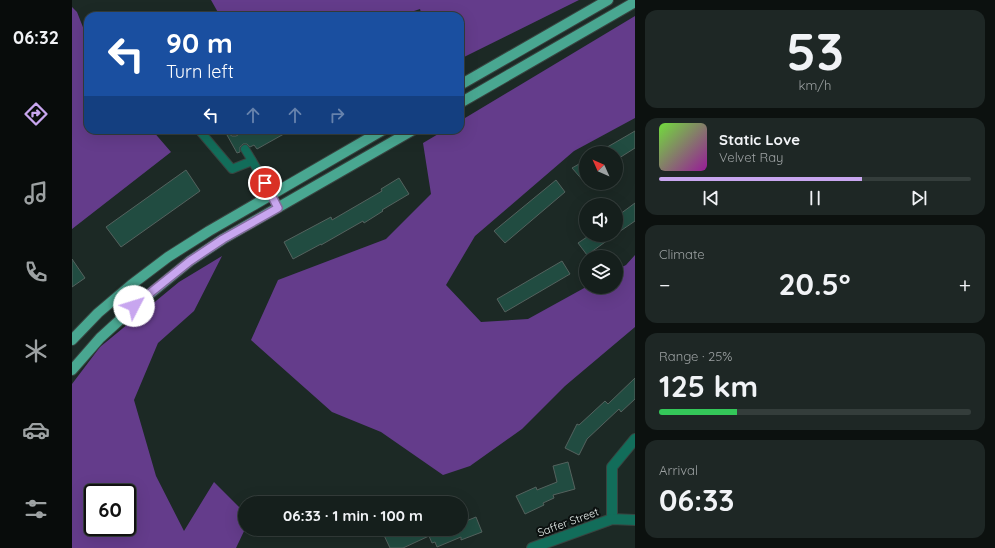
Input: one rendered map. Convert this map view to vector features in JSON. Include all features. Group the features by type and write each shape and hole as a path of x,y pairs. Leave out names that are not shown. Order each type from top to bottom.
{"main road":[{"path":"464,83 608,0"},
{"path":"464,101 635,2"},
{"path":"72,340 98,313 126,289 168,258 209,231 376,134"},
{"path":"72,370 100,338 134,306 190,261 223,239 406,134"}],"street":[{"path":"612,518 612,467 635,439"},
{"name":"Saffer Street","path":"532,548 612,518 635,520"}],"lane":[{"path":"202,134 232,169 252,161"},
{"path":"245,149 272,194 278,208"}],"shaded area":[{"path":"211,0 579,0 464,57 464,12 421,12 420,9 411,12 218,12"},
{"path":"72,7 77,12 84,30 84,134 155,134 171,152 72,229"},
{"path":"635,16 635,118 583,146 579,146 579,148 475,236 446,285 481,322 528,319 579,291 579,294 623,294 623,266 635,255 635,327 565,386 522,429 470,466 443,475 381,432 332,412 251,340 278,280 386,239 431,194 423,143 438,134 464,134 464,119"},
{"path":"222,256 194,311 158,343 134,400 156,476 184,531 214,482 238,506 238,536 242,536 236,548 72,548 72,384 100,347 179,282"}],"building":[{"path":"635,131 635,148 623,156 623,146 609,146"},
{"path":"284,134 257,149 254,145 250,147 247,144 243,144 240,147 240,152 237,153 227,135"},
{"path":"579,164 579,176 572,168"},
{"path":"186,170 200,191 121,247 106,227"},
{"path":"399,178 409,194 364,223 363,221 293,259 284,242 331,217 332,220 382,191 381,189"},
{"path":"556,180 565,192 505,243 494,231"},
{"path":"635,203 635,221 623,229 623,212"},
{"path":"605,242 594,250 583,250 578,243"},
{"path":"72,259 85,278 72,287"},
{"path":"562,261 570,274 505,312 497,299"},
{"path":"635,378 635,399 621,412 619,409 587,439 579,455 565,448 577,424 579,425 605,401 608,404"},
{"path":"568,462 575,489 553,495 554,498 543,503 544,505 525,514 516,496 536,487 537,490 557,482 553,466"},
{"path":"476,517 482,532 461,540 461,537 437,547 435,542 432,543 429,536 468,536 468,520"},
{"path":"384,536 429,536 403,548 390,548"}],"route":[{"path":"134,306 190,261 223,239 278,208 265,183"}]}
